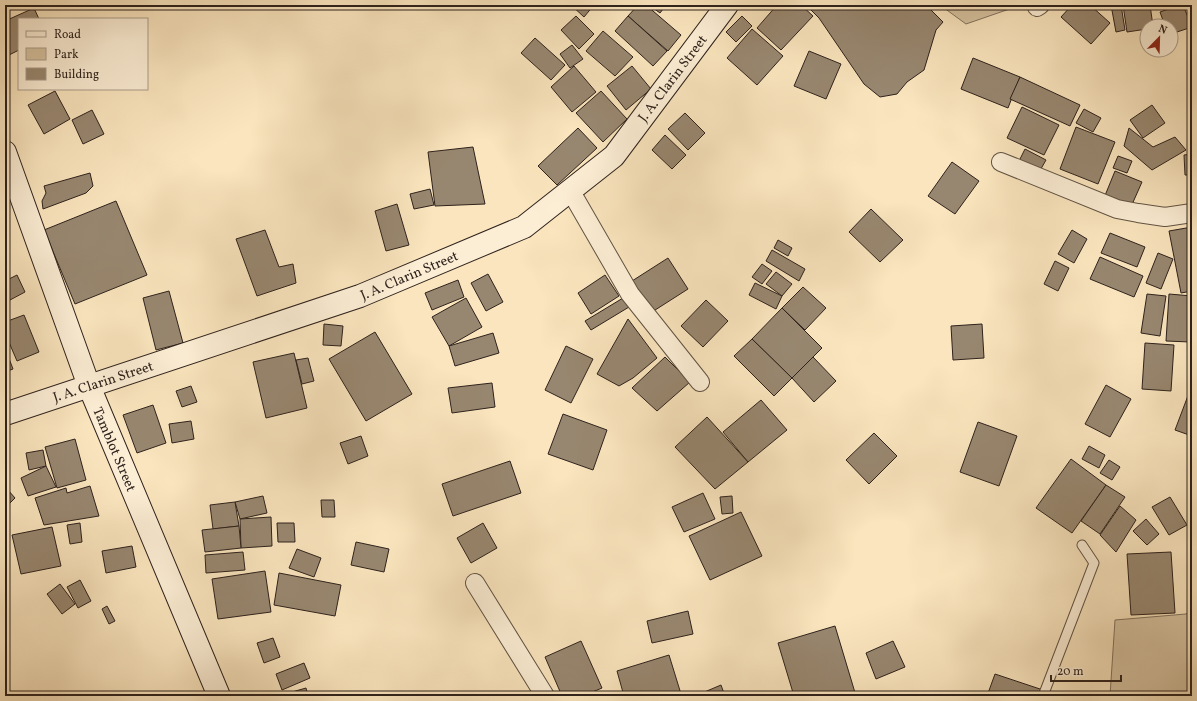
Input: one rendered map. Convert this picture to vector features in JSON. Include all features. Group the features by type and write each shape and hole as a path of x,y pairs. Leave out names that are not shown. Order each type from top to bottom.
{"main road":[{"name":"J. A. Clarin Street","path":"5,414 360,296 524,227 614,156 727,5"},
{"name":"Tamblot Street","path":"5,152 89,386 219,696"}],"street":[{"path":"1001,162 1117,209 1138,214 1166,217 1192,213"},
{"path":"570,190 630,294 700,382"},
{"path":"475,584 544,696"}],"lane":[{"path":"1044,696 1094,563 1082,545"}],"green space":[{"path":"940,5 1021,5 966,24"},
{"path":"1192,610 1192,696 1110,696 1115,620 1186,614"}],"building":[{"path":"571,5 594,5 584,17"},
{"path":"638,5 646,5 681,35 668,51 628,16"},
{"path":"649,5 666,5 660,13"},
{"path":"777,5 801,5 813,16 781,50 757,28"},
{"path":"806,5 926,5 943,22 936,30 924,70 907,82 897,94 880,97 864,84 819,18"},
{"path":"1072,5 1090,5 1110,23 1091,44 1061,17"},
{"path":"1111,5 1121,5 1125,30 1116,32"},
{"path":"1123,5 1150,5 1152,18 1139,18 1139,30 1127,32"},
{"path":"1183,5 1192,27 1179,31 1179,18 1162,18 1160,12"},
{"path":"34,8 39,18 18,18 18,50 9,55 5,47 5,21"},
{"path":"576,16 594,34 579,49 561,30"},
{"path":"628,16 667,51 653,66 615,31"},
{"path":"742,16 752,26 736,42 726,32"},
{"path":"752,29 783,56 757,85 727,58"},
{"path":"603,31 633,57 615,76 586,51"},
{"path":"535,38 565,65 551,80 521,53"},
{"path":"572,45 583,59 570,68 560,54"},
{"path":"809,51 841,64 826,99 794,86"},
{"path":"973,58 1020,77 1008,108 961,89"},
{"path":"574,66 596,92 572,112 551,87"},
{"path":"632,66 651,89 626,110 607,86"},
{"path":"1020,77 1080,105 1070,126 1010,99"},
{"path":"55,91 70,119 44,134 28,105"},
{"path":"601,91 627,119 603,142 576,113"},
{"path":"1152,105 1165,123 1143,138 1130,120"},
{"path":"1022,107 1059,125 1044,155 1007,138"},
{"path":"1084,109 1101,118 1093,132 1076,123"},
{"path":"92,110 104,134 83,144 72,120"},
{"path":"685,113 705,133 688,150 668,129"},
{"path":"1076,127 1115,142 1098,184 1060,169"},
{"path":"578,128 597,148 557,185 538,166"},
{"path":"1129,128 1153,147 1175,137 1186,150 1152,170 1124,146"},
{"path":"665,135 686,155 672,169 652,150"},
{"path":"473,147 485,204 435,206 428,152"},
{"path":"1025,149 1046,160 1038,174 1018,163"},
{"path":"1192,154 1192,175 1185,175 1184,155"},
{"path":"1118,156 1132,161 1127,173 1113,168"},
{"path":"952,162 979,181 955,214 928,196"},
{"path":"1115,171 1142,182 1130,209 1104,198"},
{"path":"90,173 93,186 86,193 43,209 42,201 46,193 44,186"},
{"path":"430,189 434,205 414,209 410,194"},
{"path":"116,201 147,275 75,304 44,230"},
{"path":"397,204 409,245 386,251 375,211"},
{"path":"871,209 903,240 880,262 849,232"},
{"path":"1192,227 1192,291 1181,293 1169,231"},
{"path":"265,230 279,267 293,264 296,283 257,296 236,239"},
{"path":"1072,230 1087,239 1074,263 1058,254"},
{"path":"1110,233 1145,247 1137,267 1101,253"},
{"path":"778,240 792,248 788,256 774,248"},
{"path":"772,250 805,269 799,281 766,261"},
{"path":"1158,253 1173,259 1161,289 1146,283"},
{"path":"1100,257 1143,276 1134,297 1090,279"},
{"path":"668,258 688,289 652,312 632,281"},
{"path":"1055,261 1069,268 1058,291 1044,284"},
{"path":"762,264 772,271 762,284 752,277"},
{"path":"776,272 792,284 782,296 766,284"},
{"path":"488,274 503,302 486,311 471,283"},
{"path":"17,275 25,292 10,300 5,290 5,281"},
{"path":"605,275 619,296 591,314 578,293"},
{"path":"458,280 464,297 432,310 425,293"},
{"path":"755,283 782,296 776,309 749,295"},
{"path":"803,287 826,308 805,330 782,308"},
{"path":"169,291 183,343 156,350 143,298"},
{"path":"1147,294 1166,296 1160,336 1141,333"},
{"path":"1169,294 1192,296 1190,342 1166,341"},
{"path":"466,298 482,327 449,346 432,317"},
{"path":"623,298 629,307 591,330 585,321"},
{"path":"706,300 728,321 703,347 681,326"},
{"path":"782,308 822,348 792,378 752,339"},
{"path":"24,315 39,352 17,361 5,333 5,322"},
{"path":"628,319 657,358 633,378 619,386 597,374"},
{"path":"324,324 343,326 341,346 323,345"},
{"path":"982,324 984,358 953,360 951,326"},
{"path":"375,332 412,394 366,421 329,359"},
{"path":"493,333 499,353 455,366 449,346"},
{"path":"752,339 792,378 774,396 734,356"},
{"path":"1145,343 1174,345 1171,391 1142,389"},
{"path":"566,346 593,359 571,403 545,390"},
{"path":"5,348 13,369 5,372"},
{"path":"294,353 307,408 266,418 253,362"},
{"path":"665,357 690,382 657,411 632,388"},
{"path":"813,357 836,381 814,402 792,378"},
{"path":"308,358 314,381 302,384 296,360"},
{"path":"492,383 495,407 452,413 448,388"},
{"path":"1106,385 1131,399 1110,437 1085,424"},
{"path":"1192,385 1192,436 1175,430"},
{"path":"191,386 197,402 182,407 176,391"},
{"path":"761,400 787,430 748,462 723,432"},
{"path":"153,405 166,443 137,453 123,415"},
{"path":"563,414 607,430 593,470 548,454"},
{"path":"707,417 748,462 715,489 675,447"},
{"path":"191,421 194,439 172,443 169,424"},
{"path":"978,422 1017,436 999,486 960,472"},
{"path":"874,433 897,456 869,484 846,460"},
{"path":"361,436 368,456 348,464 340,443"},
{"path":"75,439 86,480 57,488 45,447"},
{"path":"1089,446 1105,455 1099,468 1082,459"},
{"path":"43,450 46,466 29,470 26,453"},
{"path":"1071,459 1106,485 1072,533 1036,508"},
{"path":"1109,460 1120,467 1112,480 1100,473"},
{"path":"510,461 521,493 453,516 442,484"},
{"path":"46,466 56,487 28,496 21,478"},
{"path":"1106,485 1125,497 1100,534 1081,521"},
{"path":"90,486 99,516 44,525 35,498 66,488 67,493"},
{"path":"8,490 15,498 5,508 5,493"},
{"path":"703,493 715,519 684,532 672,507"},
{"path":"263,496 267,513 240,519 235,502"},
{"path":"732,496 733,513 722,514 720,497"},
{"path":"1170,497 1187,525 1169,535 1152,507"},
{"path":"321,500 334,500 335,517 322,517"},
{"path":"235,502 239,526 213,529 210,505"},
{"path":"1120,506 1136,520 1116,552 1100,535"},
{"path":"741,512 762,556 710,580 689,536"},
{"path":"271,517 272,546 241,548 240,519"},
{"path":"1146,519 1159,534 1147,545 1133,531"},
{"path":"80,523 82,542 70,544 67,525"},
{"path":"277,523 294,523 295,542 278,542"},
{"path":"483,523 497,548 471,563 457,538"},
{"path":"239,526 241,548 205,552 202,530"},
{"path":"52,527 61,566 21,574 12,535"},
{"path":"356,542 389,549 384,572 351,565"},
{"path":"132,546 136,567 106,573 102,551"},
{"path":"297,549 321,558 314,577 289,568"},
{"path":"243,552 245,570 206,573 205,555"},
{"path":"1171,552 1175,613 1131,615 1127,554"},
{"path":"265,571 271,612 218,619 212,579"},
{"path":"279,573 341,585 335,616 274,605"},
{"path":"80,580 91,601 78,608 67,587"},
{"path":"60,584 75,604 62,614 47,594"},
{"path":"107,606 115,621 109,624 102,609"},
{"path":"688,611 693,634 652,643 647,621"},
{"path":"835,626 856,696 794,696 778,643"},
{"path":"273,638 280,657 264,663 257,643"},
{"path":"581,641 602,688 583,696 562,696 545,657"},
{"path":"893,641 905,667 876,679 866,653"},
{"path":"669,655 681,694 675,696 624,696 617,671"},
{"path":"304,663 310,678 282,690 276,674"},
{"path":"995,674 1043,690 1041,696 987,696"},
{"path":"721,685 725,696 695,696"},
{"path":"306,688 308,696 278,696"}]}
